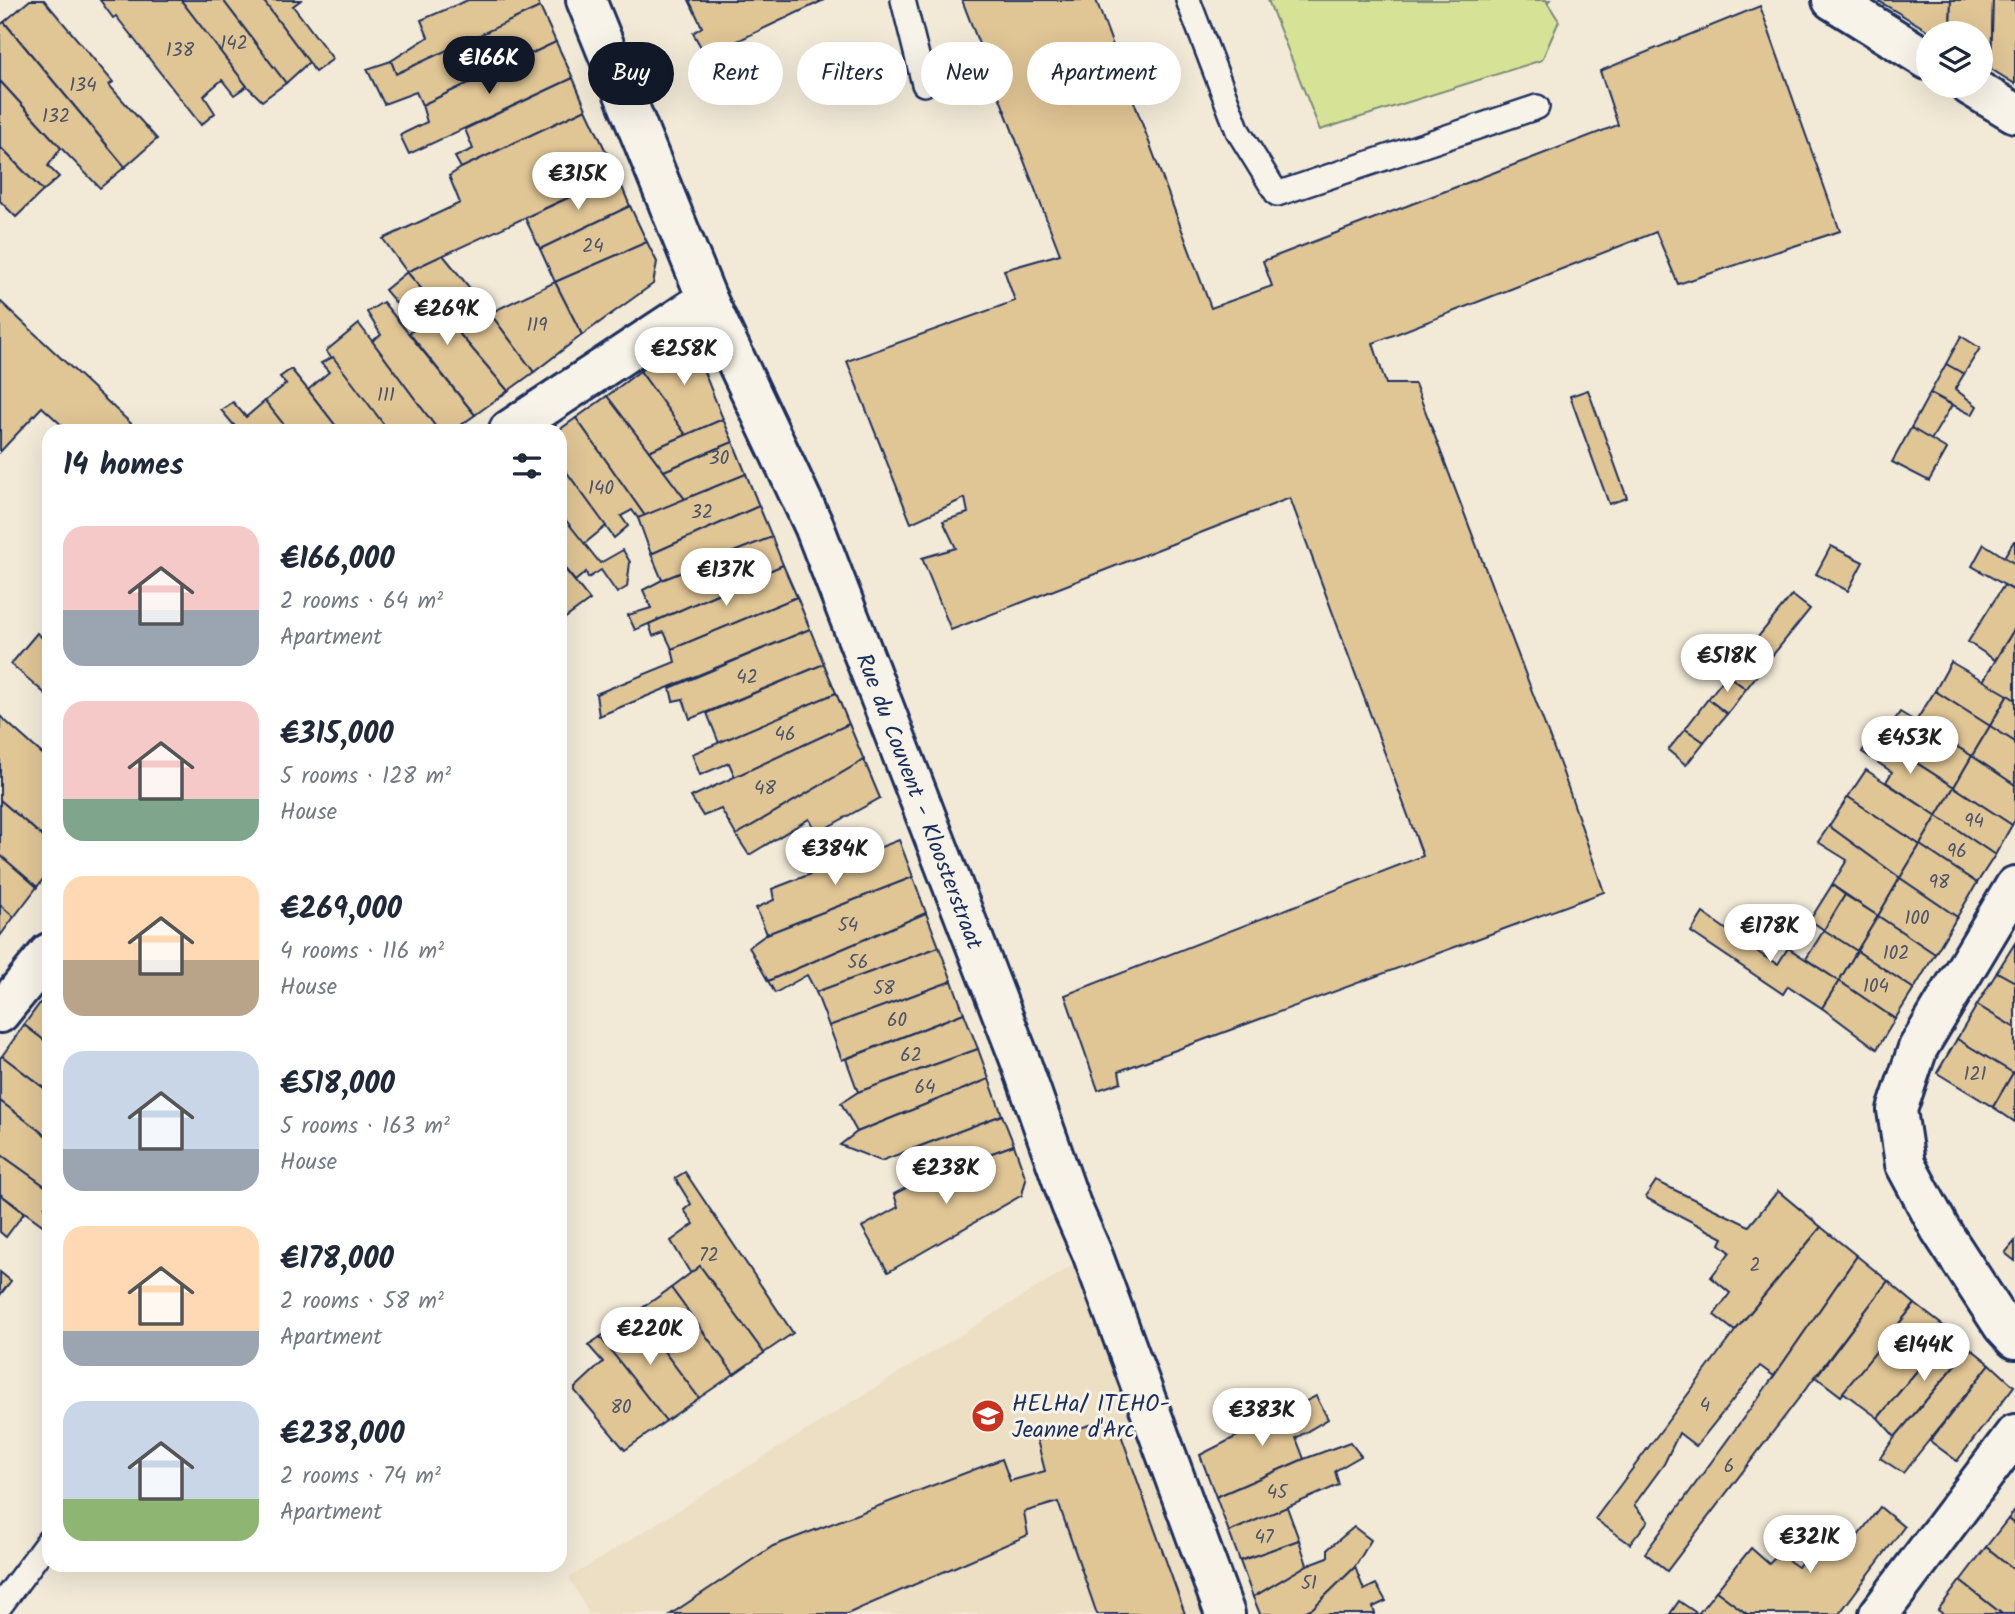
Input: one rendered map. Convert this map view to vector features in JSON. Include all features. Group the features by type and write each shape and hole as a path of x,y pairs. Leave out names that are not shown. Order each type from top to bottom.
{"street":[{"name":"Rue du Couvent - Kloosterstraat","path":"586,0 707,299 814,526 1020,1060 1071,1205 1092,1253 1225,1614"},
{"path":"1832,0 1916,52"},
{"path":"1990,98 2015,113"},
{"path":"518,424 707,299"},
{"path":"2015,886 1918,1048 1897,1110 1905,1164 1940,1229 2003,1326 2015,1339"},
{"path":"0,1013 42,962"},
{"path":"1879,1614 2015,1434"}],"lane":[{"path":"903,0 921,69"},
{"path":"1188,0 1238,131 1277,194 1537,107"},
{"path":"0,1606 42,1549"}],"shaded area":[{"name":"HELHa/ ITEHO- Jeanne d'Arc","path":"1092,1253 1210,1614 589,1614 569,1578"}],"green space":[{"path":"1268,0 1550,0 1547,2 1559,21 1542,60 1320,130"}],"building":[{"path":"30,0 44,0 113,82 109,85 157,139 125,167 4,22"},
{"path":"100,0 181,0 247,86 234,95 222,80 210,90 204,96 215,113 201,125 116,16 113,18"},
{"path":"181,0 223,0 286,83 262,101 247,86"},
{"path":"223,0 263,0 309,62 286,83"},
{"path":"263,0 301,0 293,6 333,59 315,72"},
{"path":"468,0 537,0 540,7 396,74 391,61 428,37 421,20"},
{"path":"689,0 824,0 736,42 698,42 693,33 702,27"},
{"path":"962,0 1096,0 1112,42 1027,42 1027,105 1135,105 1211,308 1272,286 1263,261 1618,125 1600,71 1760,6 1840,231 1678,284 1656,232 1373,343 1386,384 1415,384 1562,770 1604,892 1119,1071 1121,1082 1098,1090 1065,995 1423,856 1290,498 951,630 922,558 956,548 943,521 968,513 965,498 911,523 847,361 1015,301 1004,270 1060,254 1003,105 1013,105 1013,42 978,42"},
{"path":"1877,0 1951,0 1950,21 1916,21 1916,23"},
{"path":"1951,0 1993,0 1992,21 1950,21"},
{"path":"1993,0 2015,0 2015,84 1993,70"},
{"path":"540,7 556,42 422,105 416,92 384,104 367,69 391,61 396,74"},
{"path":"4,22 125,167 100,188 0,81 0,25"},
{"path":"556,42 573,78 409,154 400,135 427,122 422,105"},
{"path":"573,78 586,109 461,168 455,157 473,149 465,129"},
{"path":"0,81 61,148 48,166 59,177 43,191 0,147"},
{"path":"586,109 617,175 407,272 383,239 460,203 449,176"},
{"path":"0,147 43,191 16,217 0,201"},
{"path":"617,175 630,206 540,249 525,218"},
{"path":"630,206 647,242 555,282 540,249"},
{"path":"647,242 657,262 653,284 582,335 555,282"},
{"path":"443,255 534,372 508,391 407,272"},
{"path":"407,272 508,391 475,415 409,333 417,328 385,290"},
{"path":"555,282 582,335 534,372 490,313"},
{"path":"0,301 132,424 60,424 42,407 0,452"},
{"path":"383,302 475,415 462,424 434,424 372,341 381,335 367,312"},
{"path":"359,324 434,424 383,424 326,351"},
{"path":"1961,336 1980,348 1964,374 1946,364"},
{"path":"681,340 692,342 723,419 686,435 640,371"},
{"path":"333,357 383,424 334,424 308,390 329,372 321,363"},
{"path":"1946,364 1964,374 1955,389 1977,406 1972,415 1930,393"},
{"path":"291,369 334,424 283,424 265,401 286,384 280,377"},
{"path":"640,371 686,435 649,451 607,396"},
{"path":"1588,390 1627,498 1609,504 1570,396"},
{"path":"1930,393 1952,405 1931,440 1911,428"},
{"path":"607,396 685,499 645,516 576,418"},
{"path":"265,401 283,424 233,424 221,410 233,402 246,417"},
{"path":"576,418 645,516 638,518 632,510 621,516 628,526 614,538 567,473 567,424"},
{"path":"723,419 733,442 664,471 649,451"},
{"path":"1911,428 1947,449 1929,481 1892,462"},
{"path":"733,442 746,474 685,499 664,471"},
{"path":"567,473 606,526 584,544 567,522"},
{"path":"746,474 759,506 651,554 638,518"},
{"path":"759,506 772,537 662,580 651,554"},
{"path":"567,522 600,563 623,550 630,562 627,587 617,593 601,570 588,578 586,572 575,581 567,571"},
{"path":"772,537 783,565 635,630 628,615 651,608 643,590"},
{"path":"2015,541 2015,564 2004,557"},
{"path":"1984,544 2015,564 2015,591 1972,566"},
{"path":"1831,546 1863,562 1848,591 1816,574"},
{"path":"783,565 797,597 672,649 664,632 653,636 649,624"},
{"path":"567,572 590,600 567,617"},
{"path":"2004,585 2015,591 2015,628 1995,660 1968,642"},
{"path":"1792,595 1810,609 1764,666 1745,653"},
{"path":"797,597 810,629 599,716 596,694 675,662 672,649"},
{"path":"2015,628 2015,700 1983,681"},
{"path":"810,629 824,664 690,719 683,699 673,701 670,688"},
{"path":"37,633 42,638 42,691 11,664"},
{"path":"1745,653 1764,666 1746,689 1727,675"},
{"path":"1951,662 2008,695 1990,726 1935,691"},
{"path":"824,664 836,693 719,743 707,713"},
{"path":"1727,675 1746,689 1727,714 1708,699"},
{"path":"1935,691 1990,726 1972,756 1916,721"},
{"path":"836,693 849,724 735,777 729,763 700,775 692,754"},
{"path":"2008,695 2015,700 2015,742 1990,726"},
{"path":"1708,699 1727,714 1704,742 1685,729"},
{"path":"1900,712 1972,756 1954,787 1881,740"},
{"path":"0,716 42,754 42,836 0,800"},
{"path":"849,724 864,760 736,835 721,809 703,816 691,797"},
{"path":"1990,726 2015,742 2015,785 1972,756"},
{"path":"1685,729 1704,742 1686,765 1668,750"},
{"path":"1873,735 1954,787 1937,816 1886,782 1892,772 1862,752"},
{"path":"1972,756 2015,785 2015,820 2012,825 1954,787"},
{"path":"864,760 880,798 817,833 809,819 749,855 736,835"},
{"path":"1866,770 1937,816 1920,845 1848,797"},
{"path":"1954,787 2012,825 1995,855 1937,816"},
{"path":"1848,797 1920,845 1900,878 1829,826"},
{"path":"0,800 42,836 42,880 37,887 0,855"},
{"path":"1937,816 1995,855 1977,883 1920,845"},
{"path":"1829,826 1900,878 1878,916 1832,885 1847,860 1818,842"},
{"path":"899,840 913,877 767,934 756,908 774,900 772,889"},
{"path":"1920,845 1977,883 1957,917 1900,878"},
{"path":"0,855 37,887 14,917 0,905"},
{"path":"913,877 926,913 768,981 749,947 767,934"},
{"path":"1900,878 1957,917 1935,954 1878,916"},
{"path":"1832,885 1845,895 1824,930 1810,920"},
{"path":"1845,895 1878,916 1857,951 1824,930"},
{"path":"0,905 14,917 0,936"},
{"path":"926,913 939,947 816,992 807,975 775,993 768,981"},
{"path":"1703,913 1778,964 1788,948 1839,981 1822,1008 1788,986 1783,994 1691,932"},
{"path":"1878,916 1935,954 1914,989 1857,951"},
{"path":"1824,930 1857,951 1839,981 1806,959"},
{"path":"2015,943 2015,982 1997,972"},
{"path":"939,947 952,981 829,1026 816,992"},
{"path":"1857,951 1914,989 1895,1019 1839,981"},
{"path":"1997,972 2015,982 2015,1028 1977,1005"},
{"path":"952,981 964,1013 842,1060 829,1026"},
{"path":"1839,981 1895,1019 1877,1049 1822,1008"},
{"path":"42,1000 42,1039 24,1025"},
{"path":"1977,1005 2015,1028 2013,1073 1957,1039"},
{"path":"964,1013 978,1049 858,1092 846,1059"},
{"path":"24,1025 42,1039 42,1087 2,1056"},
{"path":"1957,1039 2013,1073 1993,1107 1937,1073"},
{"path":"978,1049 989,1079 857,1132 841,1103 858,1092"},
{"path":"2,1056 42,1087 42,1133 0,1101"},
{"path":"2013,1073 2015,1074 2015,1122 1993,1107"},
{"path":"989,1079 1002,1115 881,1161 840,1145 857,1132"},
{"path":"0,1101 42,1133 42,1184 0,1154"},
{"path":"1002,1115 1014,1145 929,1176 918,1147"},
{"path":"1014,1145 1026,1179 1022,1195 888,1272 862,1227 898,1207 894,1194 929,1176"},
{"path":"0,1154 42,1184 42,1225 0,1194"},
{"path":"685,1172 793,1333 764,1353 700,1266 691,1274 671,1241 694,1224 684,1210 691,1204 675,1178"},
{"path":"1656,1181 1749,1226 1778,1191 1821,1227 1735,1331 1714,1315 1730,1293 1711,1277 1730,1252 1720,1244 1723,1238 1648,1199 1646,1196"},
{"path":"0,1194 24,1213 6,1237 0,1232"},
{"path":"1821,1227 1857,1256 1774,1376 1760,1366 1696,1446 1679,1433 1664,1464 1634,1505 1648,1521 1630,1544 1595,1519 1735,1331"},
{"path":"2015,1241 2015,1261 2005,1253"},
{"path":"1857,1256 1888,1281 1667,1571 1645,1553 1774,1376"},
{"path":"700,1266 764,1353 734,1374 671,1288"},
{"path":"0,1272 11,1281 0,1295"},
{"path":"1888,1281 1915,1304 1841,1396 1816,1377"},
{"path":"671,1288 734,1374 699,1398 635,1313"},
{"path":"1915,1304 1950,1331 1878,1418 1843,1392"},
{"path":"635,1313 699,1398 666,1421 600,1337"},
{"path":"1950,1331 1970,1348 1895,1437 1878,1418"},
{"path":"600,1337 666,1421 625,1450 575,1391 603,1362 588,1345"},
{"path":"1970,1348 1990,1364 1903,1473 1880,1458 1895,1437"},
{"path":"1990,1364 2014,1386 1957,1461 1930,1441"},
{"path":"1316,1396 1328,1419 1296,1438 1304,1459 1216,1497 1200,1455"},
{"path":"1115,1418 1185,1614 1097,1614 1058,1502 1024,1512 1028,1535 847,1614 671,1614 773,1546 1002,1459 1010,1481 1045,1471 1037,1440"},
{"path":"1350,1442 1361,1456 1335,1471 1339,1485 1229,1532 1216,1497"},
{"path":"1287,1507 1299,1540 1240,1561 1229,1532"},
{"path":"1880,1507 1904,1527 1839,1614 1747,1614 1716,1591 1751,1548 1769,1564 1779,1554 1798,1567 1821,1536 1845,1553"},
{"path":"2015,1510 2015,1525 2008,1519"},
{"path":"2008,1519 2015,1525 2015,1570 1986,1547"},
{"path":"1354,1527 1371,1540 1355,1567 1313,1608 1300,1614 1260,1614 1253,1597 1307,1565 1328,1557 1328,1549"},
{"path":"1299,1540 1307,1565 1253,1597 1240,1561"},
{"path":"1986,1547 2015,1570 2015,1614 2002,1614 1960,1581"},
{"path":"1355,1567 1364,1590 1376,1584 1386,1601 1373,1607 1375,1614 1300,1614 1313,1608"},
{"path":"1960,1581 2002,1614 1943,1614 1938,1610"},
{"path":"1716,1591 1747,1614 1698,1614"},
{"path":"1679,1601 1698,1614 1670,1614"}],"place":[{"name":"HELHa/ ITEHO- Jeanne d'Arc","path":"988,1416"}]}
